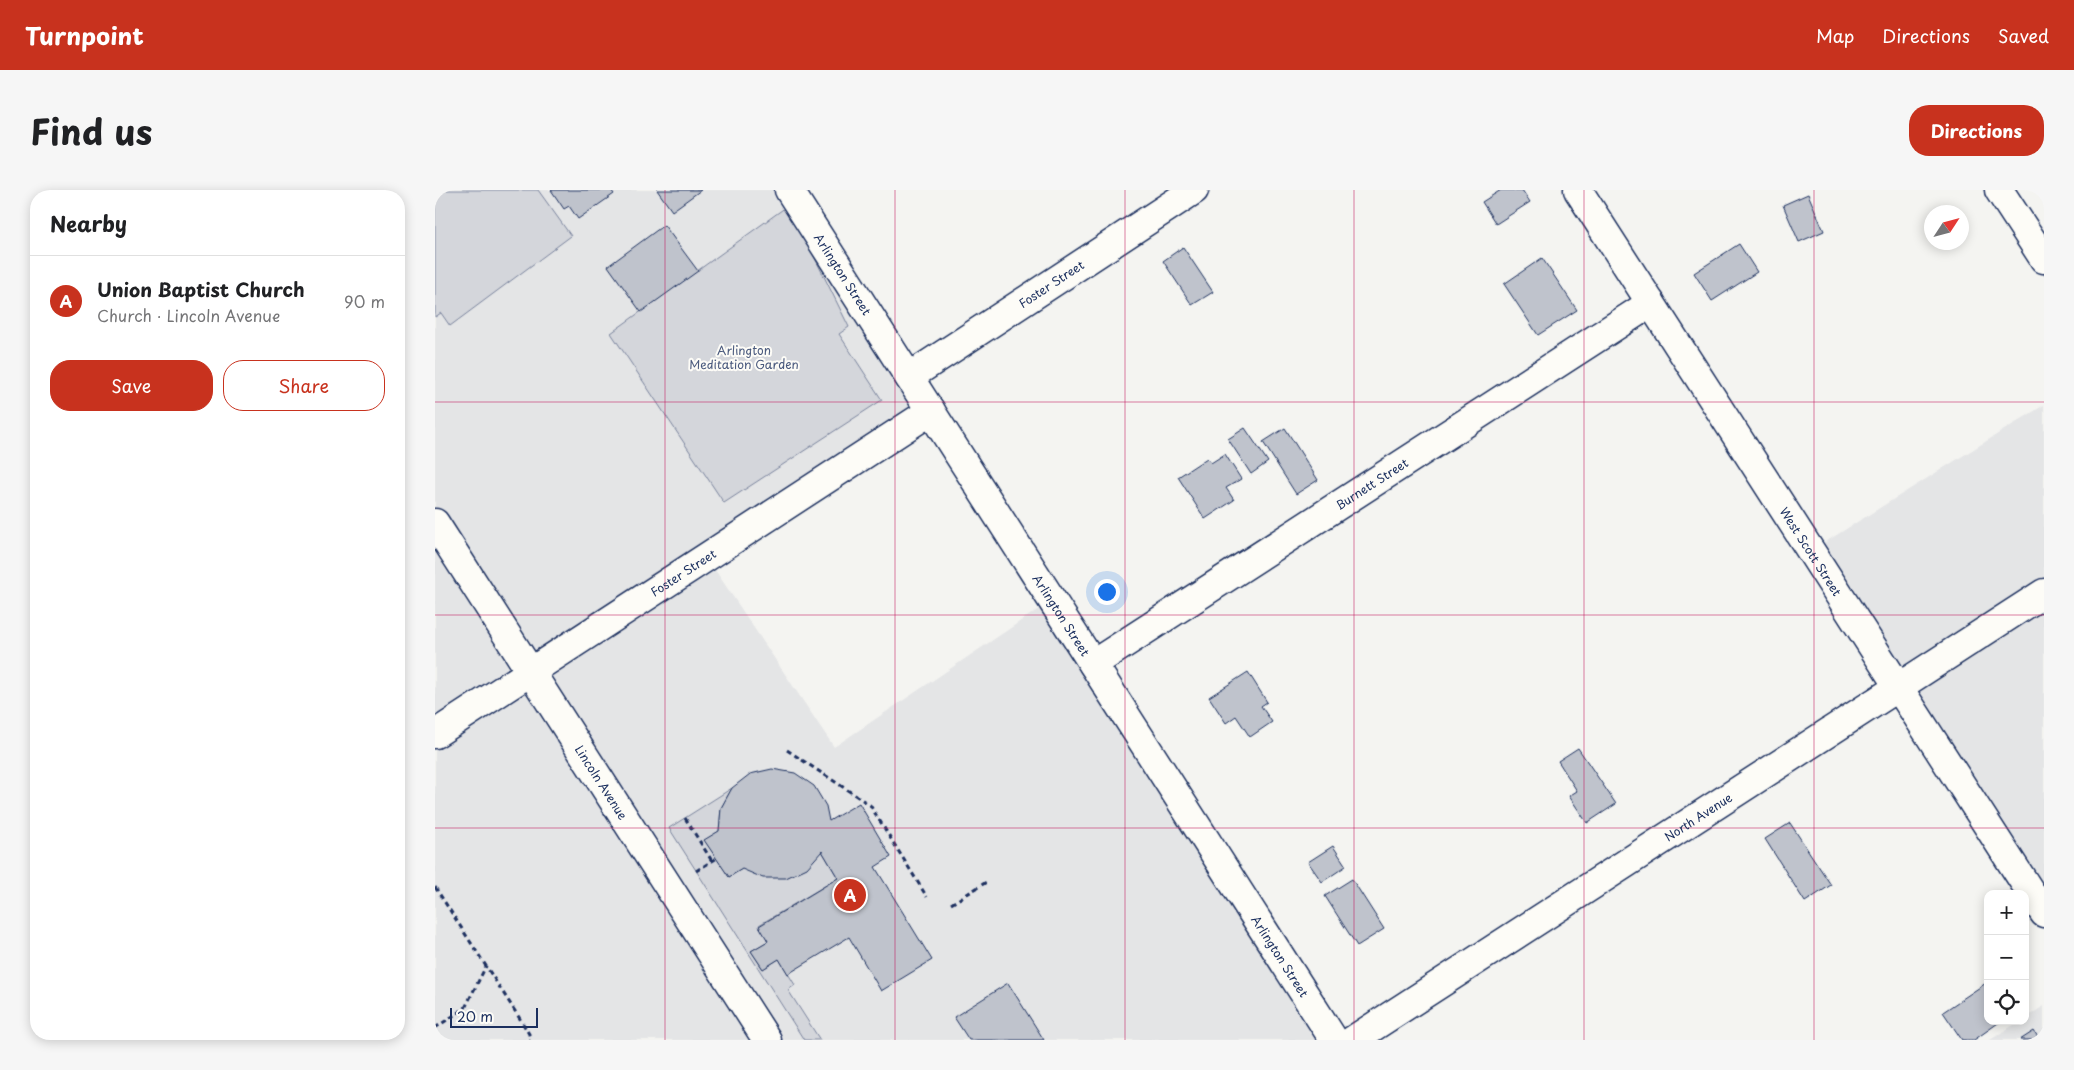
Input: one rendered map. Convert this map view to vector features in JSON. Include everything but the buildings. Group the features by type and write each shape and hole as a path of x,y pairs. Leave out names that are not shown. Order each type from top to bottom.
{"street":[{"name":"Arlington Street","path":"789,190 1334,1040"},
{"name":"Foster Street","path":"909,377 1194,190"},
{"name":"West Scott Street","path":"1578,190 2044,913"},
{"path":"1999,190 2044,259"},
{"name":"Burnett Street","path":"1093,664 1651,303"},
{"name":"Foster Street","path":"435,734 931,411"},
{"name":"Lincoln Avenue","path":"435,523 767,1040"},
{"name":"North Avenue","path":"1353,1040 2044,593"}],"path":[{"path":"787,750 870,804 927,897"},
{"path":"685,818 712,861"},
{"path":"695,871 717,858"},
{"path":"951,904 988,881"},
{"path":"435,887 522,1022 529,1034 529,1040"},
{"path":"435,1028 465,1008 486,966"}],"shaded area":[{"path":"435,190 789,190 931,411 707,558 834,747 1052,600 1334,1040 435,1040"},
{"path":"2044,405 2044,913 1811,551"},
{"path":"2044,1006 2044,1040 1990,1040 2014,1025 2029,1025 2029,1015"}],"green space":[{"path":"439,190 538,190 571,236 450,326 441,313 435,317 435,193"},
{"name":"Arlington Meditation Garden","path":"786,207 804,236 849,327 839,334 882,400 724,503 611,333"},
{"path":"732,788 721,808 719,831 705,840 729,877 742,869 822,851 838,878 759,925 768,941 751,951 763,969 779,959 795,985 788,990 820,1040 804,1040 669,828"}],"place":[{"name":"Union Baptist Church","path":"850,895"}]}
